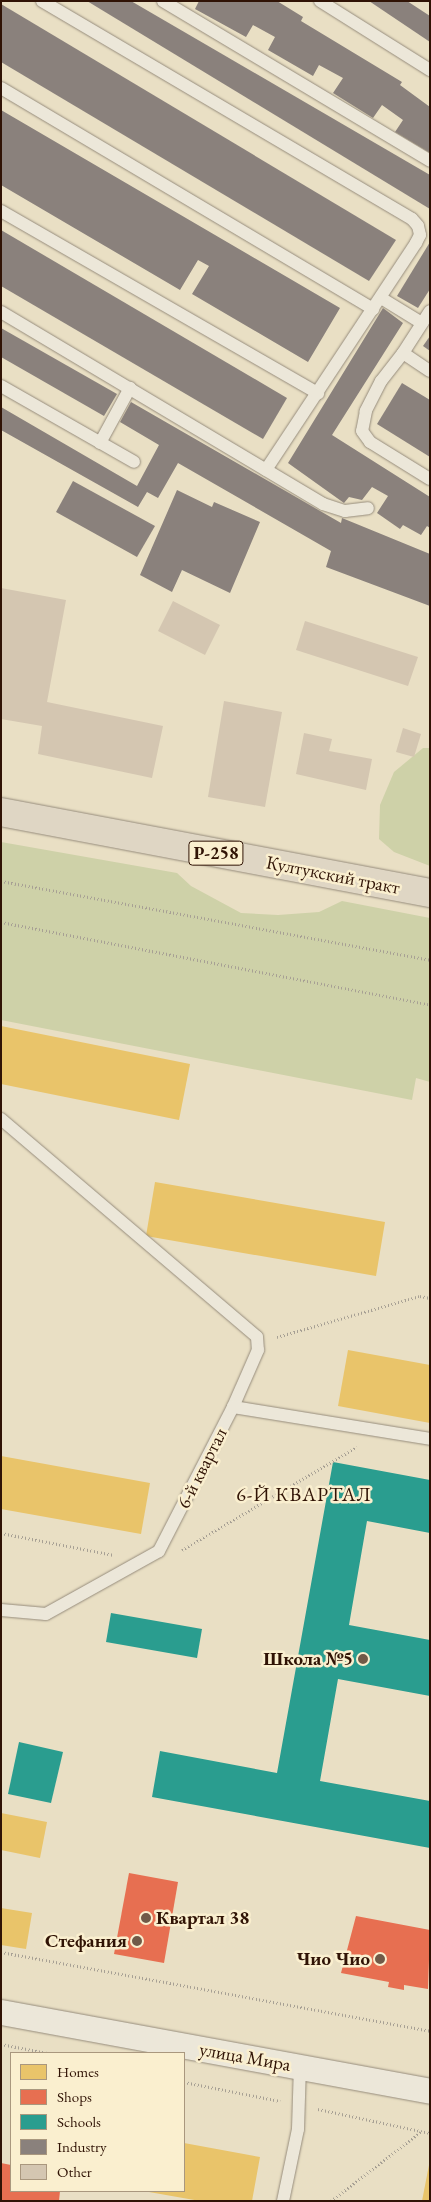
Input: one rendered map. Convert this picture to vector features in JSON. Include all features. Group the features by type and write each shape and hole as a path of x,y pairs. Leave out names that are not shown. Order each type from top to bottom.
{"main road":[{"name":"Култукский тракт","path":"1,812 430,893"}],"street":[{"name":"улица Мира","path":"1,2012 430,2091"}],"lane":[{"path":"42,1 412,219 420,234 381,298 266,470"},
{"path":"163,1 430,161"},
{"path":"320,1 430,70"},
{"path":"1,88 373,309"},
{"path":"1,211 318,393"},
{"path":"381,298 422,323"},
{"path":"430,311 403,354 381,381 366,411 362,431 370,442 430,479"},
{"path":"1,312 335,509 368,508"},
{"path":"403,354 430,372"},
{"path":"1,386 134,462"},
{"path":"100,443 130,388"},
{"path":"1,1119 256,1337 258,1350 233,1407"},
{"name":"6-й квартал","path":"1,1610 46,1614 159,1551 233,1407 430,1439"},
{"path":"284,2201 298,2128 300,2066"}],"path":[{"path":"1,880 430,960"},
{"path":"1,922 430,1005"},
{"path":"257,1343 420,1296 430,1298"},
{"path":"1,1533 142,1560 167,1559 363,1443 372,1430"},
{"path":"1,1952 430,2031"},
{"path":"1,2044 42,2052"},
{"path":"331,2201 423,2131"}],"green space":[{"path":"423,748 430,748 430,866 394,852 379,839 380,805 394,772"},
{"path":"1,842 177,873 191,886 241,913 278,915 319,912 342,901 430,918 430,1082 416,1078 412,1100 1,1020"}],"building: Homes":[{"path":"1,1026 190,1064 179,1120 1,1084"},
{"path":"155,1182 385,1222 376,1276 146,1236"},
{"path":"348,1350 430,1365 430,1423 338,1406"},
{"path":"1,1456 150,1483 141,1534 1,1509"},
{"path":"1,1813 47,1822 40,1858 1,1850"},
{"path":"1,1908 32,1913 26,1949 1,1945"},
{"path":"185,2143 260,2157 252,2201 200,2201 149,2192 185,2192"},
{"path":"429,2165 430,2201 422,2201"}],"building: Shops":[{"name":"Квартал 38","path":"129,1873 178,1882 164,1963 114,1954"},
{"path":"356,1916 430,1930 428,1989 404,1985 404,1990 388,1987 389,1982 341,1973"},
{"path":"1,2163 10,2165 10,2192 60,2192 59,2201 1,2201"}],"building: Schools":[{"name":"Школа №5","path":"333,1462 430,1480 430,1533 367,1521 349,1625 430,1640 430,1696 338,1679 320,1781 430,1801 430,1848 152,1797 160,1751 277,1773"},
{"path":"111,1613 202,1629 197,1658 106,1642"},
{"path":"19,1742 63,1752 51,1803 8,1794"}],"building: Industry":[{"path":"87,1 131,1 430,175 430,209"},
{"path":"199,1 277,1 303,17 301,21 402,82 400,85 430,107 430,153 395,132 403,120 382,105 373,118 333,93 343,78 319,65 313,76 268,50 275,37 253,25 246,37 195,9"},
{"path":"369,1 407,1 430,16 430,42"},
{"path":"1,4 396,240 369,281 1,62"},
{"path":"1,110 340,308 308,362 192,294 209,266 198,260 180,290 1,185"},
{"path":"1,230 287,398 263,439 1,286"},
{"path":"430,242 430,289 418,308 397,296"},
{"path":"383,308 403,323 332,435 430,497 430,528 427,526 421,535 403,525 400,529 377,513 388,496 372,487 362,500 349,497 344,503 288,463"},
{"path":"1,328 117,394 104,416 1,357"},
{"path":"430,336 430,351 423,346"},
{"path":"402,383 430,400 430,457 377,424"},
{"path":"131,402 341,523 342,518 430,554 430,606 326,567 331,551 178,463 158,498 147,492 138,507 1,430 1,407 137,486 159,445 120,422"},
{"path":"73,481 155,526 137,557 56,512"},
{"path":"177,490 212,507 214,502 260,522 230,593 182,570 172,592 140,575"}],"building: Other":[{"path":"1,588 66,600 47,702 163,726 152,778 38,754 42,726 1,719"},
{"path":"173,601 220,625 205,655 158,631"},
{"path":"305,621 418,657 408,686 296,650"},
{"path":"224,701 282,712 265,807 208,797"},
{"path":"403,728 421,734 414,757 396,752"},
{"path":"304,733 332,739 329,751 372,759 366,790 296,774"}],"place":[{"name":"Школа №5","path":"363,1659"},
{"name":"Квартал 38","path":"146,1918"},
{"name":"Стефания","path":"137,1941"},
{"name":"Чио Чио","path":"380,1959"}],"district":[{"name":"6-Й КВАРТАЛ","path":"304,1494"}]}
